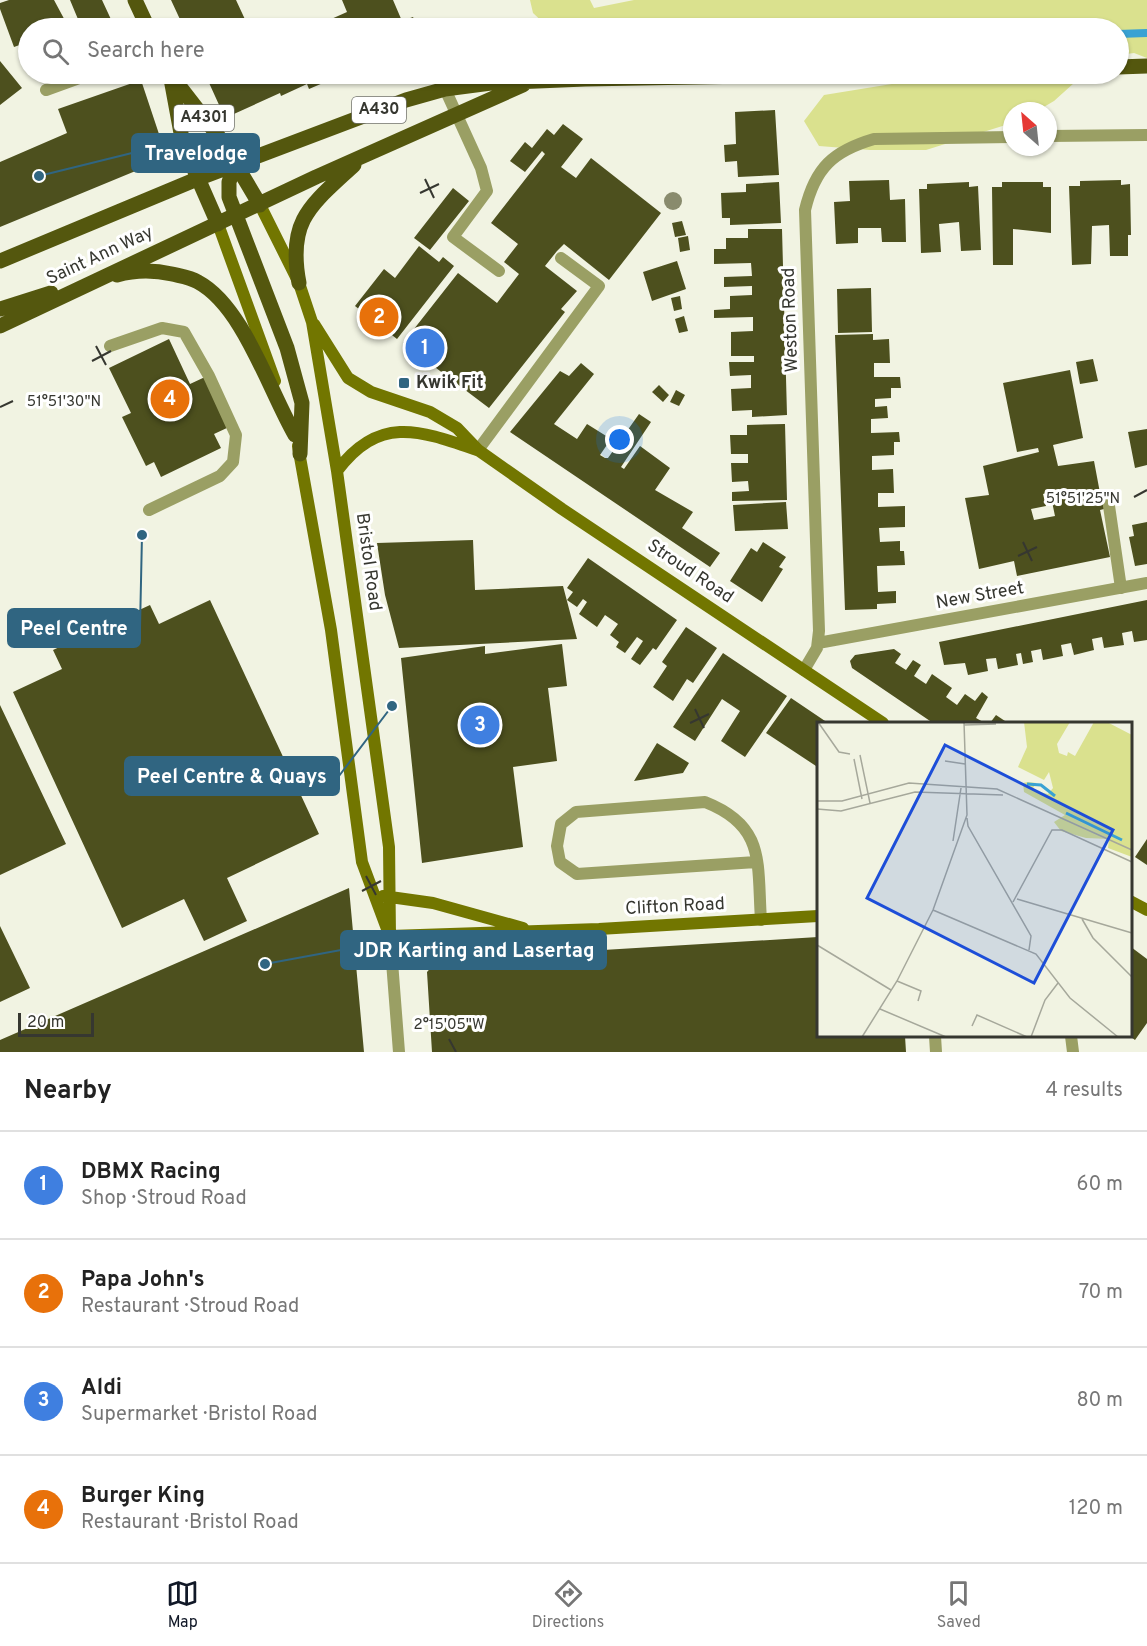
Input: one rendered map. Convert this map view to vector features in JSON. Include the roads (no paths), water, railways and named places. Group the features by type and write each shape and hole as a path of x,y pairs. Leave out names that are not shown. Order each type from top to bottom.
{"main road":[{"path":"135,0 143,18"},
{"path":"1129,67 1147,66"},
{"name":"A4301","path":"172,84 183,144 218,224"},
{"name":"A4301","path":"178,84 222,141 260,204"},
{"name":"A430","path":"197,179 406,100 445,88 482,84"},
{"name":"A430","path":"260,204 525,84"},
{"path":"299,283 294,258 298,229 308,210 362,157"},
{"path":"235,165 229,182 229,197 287,348 302,403 300,454"},
{"name":"Saint Ann Way","path":"0,261 197,179"},
{"name":"Saint Ann Way","path":"0,326 260,204"},
{"name":"Bristol Road","path":"260,204 299,283 312,322 337,471 389,847 390,936"},
{"name":"Bristol Road","path":"218,224 300,454 331,630 362,862 390,936"},
{"path":"0,309 124,273 158,271 195,280 213,292 231,311 245,333 277,404 295,435"},
{"name":"Stroud Road","path":"312,322 348,378 371,392 430,412 457,428 478,450 882,722"},
{"name":"Stroud Road","path":"337,471 354,450 372,436 387,432 425,435 478,450"},
{"name":"Clifton Road","path":"375,897 390,895 480,915 533,931"},
{"path":"1132,902 1147,910"},
{"name":"Clifton Road","path":"390,936 817,916"}],"street":[{"path":"46,90 62,84"},
{"path":"445,88 481,168 487,191 453,237 499,271"},
{"path":"1057,136 1147,135"},
{"name":"Weston Road","path":"804,670 818,643 806,210 811,186 820,170 837,156 854,145 874,139 1003,137"},
{"path":"478,450 599,286 561,258"},
{"path":"110,346 162,328 184,332 209,376 236,435 233,462 220,476 149,510"},
{"path":"1108,499 1121,588"},
{"name":"New Street","path":"818,643 1147,583"},
{"path":"756,862 577,874 560,862 557,846 561,824 576,812 705,802 722,809 744,825 754,843 756,862 760,920"},
{"name":"Bristol Road","path":"390,936 399,1052"},
{"path":"935,1037 936,1052"},
{"path":"1071,1037 1073,1052"}],"waterway":[{"path":"1129,34 1147,33"}],"place":[{"name":"Travelodge","path":"39,176"},
{"name":"Papa John's","path":"379,317"},
{"name":"DBMX Racing","path":"425,348"},
{"name":"Kwik Fit","path":"404,383"},
{"name":"Burger King","path":"170,399"},
{"name":"Peel Centre","path":"142,535"},
{"name":"Peel Centre & Quays","path":"392,706"},
{"name":"Aldi","path":"480,725"},
{"name":"JDR Karting and Lasertag","path":"265,964"}]}
